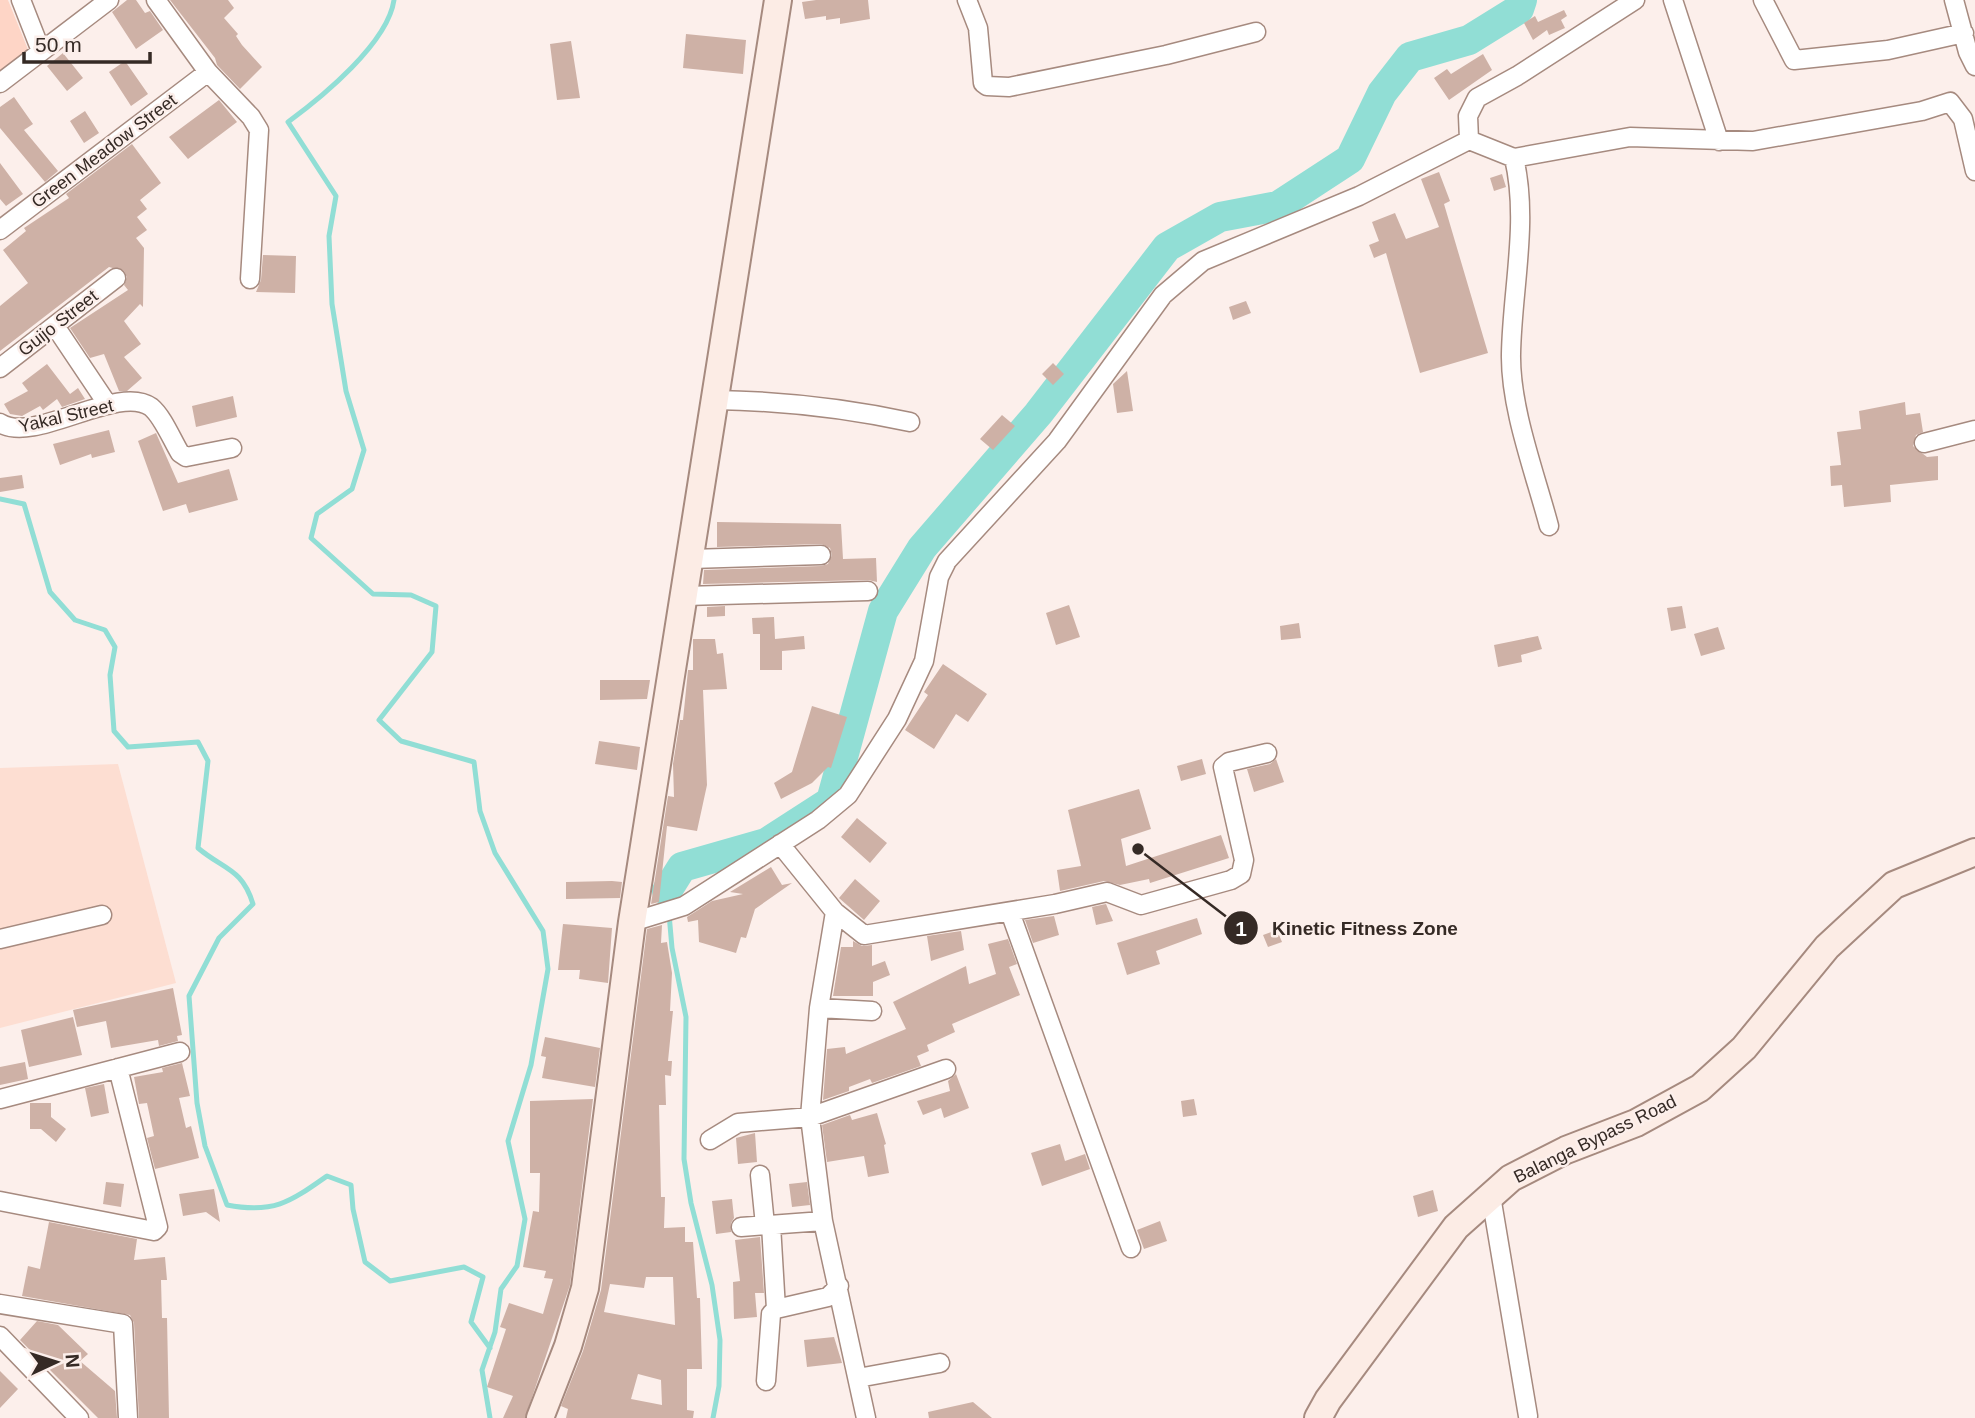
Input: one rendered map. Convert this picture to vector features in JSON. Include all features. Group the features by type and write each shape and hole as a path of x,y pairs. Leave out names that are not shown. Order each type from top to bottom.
{"street":[{"path":"21,0 41,51"},
{"path":"0,83 109,0"},
{"path":"156,0 208,72 251,117 259,130 261,142 250,279"},
{"path":"540,1418 568,1346 585,1288 643,920 685,596 778,0"},
{"path":"967,0 978,29 983,83 987,86 1009,86 1153,58 1256,32"},
{"path":"1469,140 1468,116 1477,98 1517,76 1635,0"},
{"path":"1672,0 1719,141"},
{"path":"1763,0 1794,60 1888,50 1964,33"},
{"path":"1954,0 1975,66"},
{"name":"Green Meadow Street","path":"0,230 208,72"},
{"path":"643,920 684,906 780,844 848,795 897,719 923,662 939,577 947,561 1057,442 1163,295 1203,261 1359,196 1469,140 1514,158 1630,137 1719,141 1766,139 1922,111 1950,102 1963,119 1975,171"},
{"path":"1514,158 1519,177 1520,213 1511,355 1514,390 1549,526"},
{"name":"Guijo Street","path":"0,368 116,278"},
{"path":"55,326 108,405"},
{"path":"716,400 786,401 811,408 870,414 910,422"},
{"name":"Yakal Street","path":"0,423 18,429 108,405 135,402 153,409 180,453 186,457 232,448"},
{"path":"1924,443 1975,430"},
{"path":"691,559 821,555"},
{"path":"685,596 868,591"},
{"path":"780,844 835,912 856,931 875,935 1107,892 1141,905 1231,880 1241,874 1244,860 1223,767 1229,762 1267,753"},
{"name":"Balanga Bypass Road","path":"1318,1418 1328,1400 1456,1227 1511,1178 1566,1150 1636,1123 1700,1088 1744,1048 1827,947 1894,885 1975,852"},
{"path":"835,912 819,1008 810,1117 823,1221 866,1418"},
{"path":"1010,912 1131,1248"},
{"path":"0,939 102,915"},
{"path":"819,1008 872,1011"},
{"path":"0,1099 180,1052"},
{"path":"0,1201 154,1231 158,1227 118,1068"},
{"path":"710,1140 738,1123 810,1117 946,1069"},
{"path":"760,1175 776,1309"},
{"path":"1491,1196 1528,1416"},
{"path":"741,1227 823,1221"},
{"path":"766,1381 771,1314 776,1309 828,1297 839,1286"},
{"path":"0,1304 123,1324 128,1418"},
{"path":"0,1336 69,1415"},
{"path":"858,1378 940,1363"}],"shaded area":[{"path":"0,0 8,0 29,52 0,74"},
{"path":"118,764 176,983 0,1028 0,768"}],"building":[{"path":"127,0 136,0 145,13 150,11 163,30 136,49 112,12"},
{"path":"170,0 228,0 234,8 224,18 238,34 236,36 242,45 262,67 240,89 217,65 215,58"},
{"path":"868,0 870,19 840,24 840,18 826,20 826,16 805,19 802,2"},
{"path":"1564,10 1567,16 1561,20 1565,28 1549,35 1547,30 1533,40 1524,23 1535,16 1538,22"},
{"path":"686,34 746,40 743,74 683,68"},
{"path":"571,41 580,98 557,100 550,44"},
{"path":"63,53 83,78 67,91 47,66"},
{"path":"1483,54 1492,70 1449,100 1434,78 1447,69 1451,74"},
{"path":"125,61 148,94 131,106 109,72"},
{"path":"14,97 33,124 24,130 58,171 45,182 0,128 0,107"},
{"path":"219,100 237,122 188,159 169,137"},
{"path":"85,111 99,133 84,143 70,121"},
{"path":"132,144 161,183 140,200 147,209 137,217 147,230 136,238 144,248 143,307 140,304 124,321 141,344 124,357 142,378 127,391 119,391 104,354 90,358 70,328 128,290 124,285 127,277 124,271 109,267 0,351 0,306 28,283 3,250 26,231 24,228 69,198 66,194"},
{"path":"0,163 23,194 6,206 0,199"},
{"path":"1439,172 1450,201 1444,204 1488,353 1420,373 1386,253 1374,258 1369,245 1379,241 1372,222 1395,213 1406,239 1439,227 1421,179"},
{"path":"1502,174 1506,187 1494,191 1490,178"},
{"path":"263,255 296,256 295,293 256,292 261,280"},
{"path":"1246,301 1251,313 1233,320 1229,307"},
{"path":"1053,363 1064,374 1053,385 1042,374"},
{"path":"47,364 70,394 78,388 85,399 62,407 57,399 43,410 40,406 22,416 10,414 4,404 28,391 22,383"},
{"path":"1127,371 1133,411 1117,413 1113,384"},
{"path":"233,396 237,417 196,427 192,406"},
{"path":"1905,402 1906,415 1920,413 1923,432 1916,435 1913,446 1927,457 1938,456 1938,480 1890,485 1891,502 1844,507 1842,485 1831,486 1830,466 1841,465 1837,432 1861,429 1859,411"},
{"path":"1002,415 1015,426 993,450 980,439"},
{"path":"109,430 115,452 92,458 91,454 60,465 53,444"},
{"path":"156,433 178,483 229,469 238,500 189,513 186,504 163,511 138,441"},
{"path":"22,475 24,488 0,492 0,478"},
{"path":"717,522 841,524 843,559 876,558 877,582 868,580 703,584 704,570 821,566 828,564 832,555 830,548 821,544 717,547"},
{"path":"1069,605 1080,637 1056,645 1046,613"},
{"path":"725,606 725,616 707,617 707,607"},
{"path":"1682,606 1686,628 1671,631 1667,608"},
{"path":"774,617 775,639 804,636 805,649 782,651 782,670 760,670 760,634 753,634 752,618"},
{"path":"1299,623 1301,638 1281,640 1280,626"},
{"path":"1718,627 1725,649 1701,656 1694,634"},
{"path":"1538,636 1542,649 1521,655 1522,662 1498,667 1494,645"},
{"path":"693,639 715,639 717,654 723,653 727,689 703,690 707,785 697,831 667,826 659,902 651,904 668,796 674,797 673,764 680,720 683,720 688,670 693,670"},
{"path":"943,664 987,694 968,722 956,714 934,749 905,730 928,695 924,692"},
{"path":"600,680 650,680 647,699 600,700"},
{"path":"812,706 847,717 831,768 828,767 812,783 781,799 774,783 792,772"},
{"path":"599,741 640,747 637,770 595,764"},
{"path":"1202,759 1206,774 1181,781 1177,766"},
{"path":"1276,759 1284,782 1254,792 1247,769 1270,764"},
{"path":"1139,789 1151,829 1121,839 1126,866 1221,835 1229,858 1150,883 1149,879 1120,885 1104,881 1060,891 1057,870 1081,866 1068,810"},
{"path":"857,818 887,843 870,863 841,837"},
{"path":"771,867 782,885 792,883 755,909 746,938 741,937 736,953 699,942 698,920 688,922 687,917 712,901 743,894 730,892"},
{"path":"855,879 880,901 864,920 839,898"},
{"path":"566,882 622,882 620,898 566,899"},
{"path":"1106,904 1113,921 1096,925 1092,907"},
{"path":"1054,916 1059,935 1033,943 1025,920"},
{"path":"1197,918 1202,934 1156,951 1160,964 1127,975 1117,943"},
{"path":"563,924 612,928 608,983 579,979 580,970 558,970"},
{"path":"662,925 661,943 667,942 672,973 670,1011 673,1011 668,1061 672,1061 671,1076 665,1075 666,1105 659,1105 661,1197 665,1197 664,1228 685,1227 685,1242 693,1242 697,1298 700,1298 702,1369 687,1369 687,1410 694,1411 693,1418 566,1418 568,1409 561,1406 583,1351 601,1290 647,929","holes":["646,1277 673,1277 675,1325 604,1312 610,1284 644,1288","638,1374 661,1380 662,1405 631,1399"]},
{"path":"1277,930 1282,942 1268,947 1263,935"},
{"path":"961,931 964,950 931,961 927,936"},
{"path":"1008,939 1017,964 1009,967 1020,995 952,1024 955,1032 927,1045 929,1051 917,1056 921,1066 872,1083 870,1079 849,1087 849,1091 823,1100 827,1049 845,1047 846,1054 906,1029 893,1002 966,966 969,984 996,974 988,944"},
{"path":"853,941 862,946 872,945 872,966 885,961 890,975 873,982 873,996 833,996 841,947 853,947"},
{"path":"173,988 182,1035 177,1036 178,1041 159,1046 158,1040 111,1048 106,1021 77,1027 73,1010"},
{"path":"73,1017 82,1055 29,1067 21,1030"},
{"path":"545,1037 600,1048 595,1087 542,1078 546,1057 541,1056"},
{"path":"25,1062 28,1079 0,1085 0,1067"},
{"path":"182,1063 190,1096 179,1098 186,1128 191,1126 199,1158 155,1169 147,1138 154,1136 147,1103 139,1104 134,1077 163,1072 162,1068"},
{"path":"956,1074 969,1108 944,1118 941,1108 923,1115 917,1101 950,1091 948,1081"},
{"path":"104,1084 109,1113 91,1117 85,1088"},
{"path":"593,1099 570,1285 525,1418 503,1418 513,1396 487,1387 506,1329 500,1327 509,1303 543,1314 553,1279 544,1278 546,1271 523,1267 533,1211 539,1212 540,1173 530,1173 530,1101"},
{"path":"1194,1099 1197,1115 1183,1117 1181,1101"},
{"path":"30,1103 51,1103 51,1117 66,1129 56,1142 41,1129 30,1129"},
{"path":"877,1113 886,1144 889,1173 868,1177 864,1156 827,1162 822,1125 850,1115 852,1120"},
{"path":"755,1133 757,1162 738,1164 736,1138"},
{"path":"1060,1144 1065,1161 1085,1154 1090,1169 1042,1186 1031,1153"},
{"path":"106,1182 124,1184 121,1207 103,1204"},
{"path":"807,1182 810,1205 792,1207 789,1184"},
{"path":"214,1189 220,1222 206,1212 183,1216 179,1194"},
{"path":"1433,1190 1438,1211 1418,1217 1413,1196"},
{"path":"732,1199 734,1218 731,1232 716,1234 712,1201"},
{"path":"1160,1221 1167,1241 1144,1249 1137,1230"},
{"path":"49,1222 137,1239 134,1260 165,1257 167,1280 161,1280 162,1318 167,1318 169,1418 139,1418 134,1323 130,1315 22,1296 28,1266 40,1269"},
{"path":"760,1237 764,1293 755,1293 757,1317 734,1319 733,1282 740,1281 735,1240"},
{"path":"37,1321 58,1325 88,1354 80,1361 115,1391 117,1418 98,1418 20,1340"},
{"path":"834,1337 842,1363 807,1367 804,1340"},
{"path":"0,1371 18,1389 0,1408"},
{"path":"973,1402 992,1418 929,1418 928,1412"}],"waterway":[{"path":"394,0 389,17 367,51 335,84 288,122 336,196 329,236 332,304 346,391 364,450 352,489 317,514 311,538 373,594 411,595 436,606 432,652 379,720 401,741 474,762 480,811 495,853 543,931 548,969 531,1065 508,1141 525,1219 517,1266 501,1289 495,1332 482,1370 490,1418"},
{"path":"667,891 682,867 766,843 831,801 883,611 922,548 1038,414 1167,247 1220,217 1278,206 1350,159 1382,93 1410,57 1469,40 1519,9 1522,0"},
{"path":"0,499 24,504 50,592 75,620 105,630 115,647 110,675 114,731 128,747 198,742 208,761 198,848 238,876 249,892 253,904 219,938 189,996 197,1103 205,1146 227,1205 257,1208 281,1204 327,1176 351,1185 353,1209 365,1262 390,1281 464,1267 483,1277 471,1322 490,1348"},
{"path":"667,891 672,948 686,1017 684,1159 691,1203 712,1285 720,1340 719,1386 713,1418"}],"place":[{"name":"Kinetic Fitness Zone","path":"1138,849"}]}
